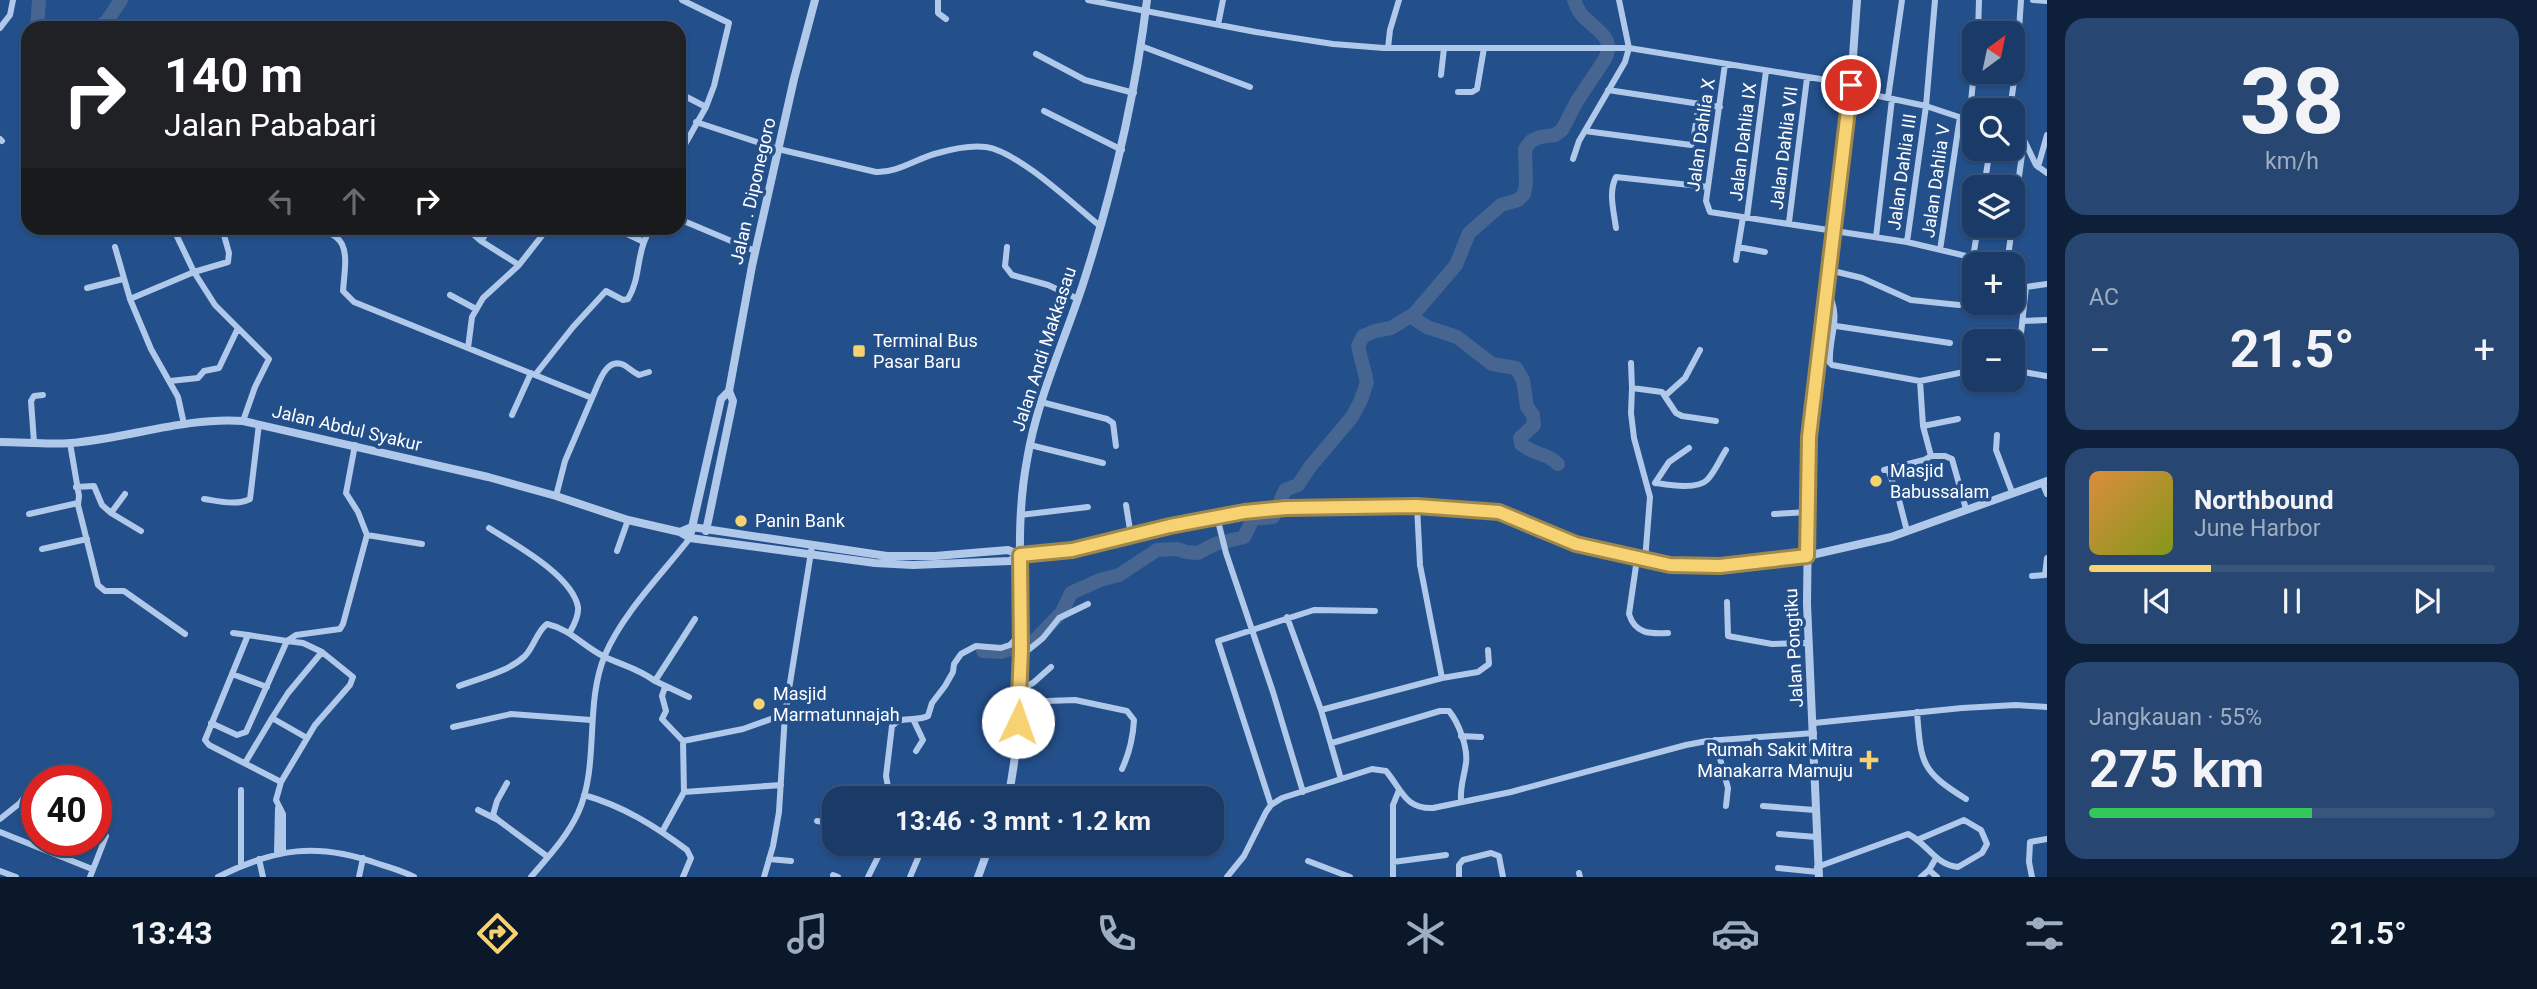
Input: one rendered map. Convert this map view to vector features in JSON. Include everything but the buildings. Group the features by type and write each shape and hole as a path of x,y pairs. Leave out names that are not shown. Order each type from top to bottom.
{"street":[{"path":"0,28 10,15 13,0"},
{"path":"682,0 729,23 714,86 700,123 687,141"},
{"name":"Jalan . Diponegoro","path":"729,391 755,251 815,0"},
{"path":"938,0 938,13 946,19"},
{"path":"1088,0 1305,41 1388,48 1629,48 1807,78 1926,106 1960,117"},
{"name":"Jalan Andi Makkasau","path":"1010,786 1017,743 1021,653 1020,515 1030,445 1041,402 1101,227 1122,150 1134,93 1147,0"},
{"path":"1218,25 1223,0"},
{"path":"1388,48 1399,0"},
{"path":"1573,159 1585,131 1625,62 1629,48 1619,0"},
{"name":"Jalan Pongtiku","path":"1818,872 1814,723 1808,643 1809,437 1850,87 1857,0"},
{"path":"1876,237 1902,0"},
{"name":"Jalan Dahlia III","path":"1907,242 1926,106 1935,0"},
{"path":"1978,21 1979,0"},
{"path":"2012,98 2021,0"},
{"path":"2033,0 2047,1"},
{"path":"1141,46 1250,87"},
{"path":"1441,75 1444,48"},
{"path":"1458,92 1472,92 1477,89 1484,48"},
{"path":"1036,54 1085,80 1134,93"},
{"name":"Jalan Dahlia X","path":"1725,64 1707,209 1713,213 1745,217"},
{"name":"Jalan Dahlia IX","path":"1736,260 1745,217 1766,71"},
{"name":"Jalan Dahlia VII","path":"1788,222 1807,78"},
{"path":"1608,90 1720,107"},
{"path":"686,97 706,107"},
{"path":"1585,131 1690,145 1693,142 1699,104"},
{"path":"1044,111 1122,150"},
{"name":"Jalan Dahlia V","path":"1940,250 1960,117"},
{"path":"700,123 778,149 885,172 939,153 987,147 1024,166 1101,227"},
{"path":"2038,167 2047,135"},
{"path":"2025,142 2038,167 2047,173"},
{"path":"2009,252 2021,161"},
{"path":"1616,228 1612,202 1613,182 1616,177 1708,187"},
{"path":"1745,217 1907,242 1962,255"},
{"path":"686,222 755,251"},
{"path":"176,235 194,272 215,305 269,359 243,421"},
{"path":"130,299 194,272 229,262 224,235"},
{"path":"331,235 342,243 347,265 343,291 348,299 592,398"},
{"path":"474,235 519,265"},
{"path":"481,241 485,235"},
{"path":"468,348 472,317 483,298 519,265 543,235"},
{"path":"629,235 644,242"},
{"path":"512,415 533,374 606,291 623,300 628,299 637,282 638,265 647,235"},
{"path":"115,247 130,299 151,349 178,397 184,424"},
{"path":"1007,247 1004,266 1012,275 1048,285 1078,299"},
{"path":"1738,247 1765,252"},
{"path":"1829,270 1862,278 1912,300 1959,305"},
{"path":"87,288 123,279"},
{"path":"2022,329 2026,287 2047,284"},
{"path":"1826,290 1831,299 1836,327 1830,363 1838,367 1920,381 1962,372"},
{"path":"450,295 476,309"},
{"path":"2023,321 2047,320"},
{"path":"1836,327 1950,343"},
{"path":"170,381 198,378 204,371 219,368 238,328"},
{"path":"1666,395 1685,377 1700,350"},
{"path":"556,496 565,461 606,369 614,363 620,363 639,374 649,372"},
{"path":"1631,363 1634,438 1650,497 1641,560 1629,614 1638,629 1649,634 1668,633"},
{"path":"2025,372 2046,376"},
{"path":"1920,381 1923,425 1930,456"},
{"path":"1632,388 1666,395 1676,413 1682,416 1716,421"},
{"path":"530,877 570,830 579,811 584,795 594,696 604,657 619,630 690,538 721,399 729,391 733,401 704,541"},
{"path":"34,442 31,399 34,396 43,396"},
{"path":"1041,402 1107,419 1113,423 1116,446"},
{"path":"1923,425 1958,419"},
{"name":"Jalan Abdul Syakur","path":"0,442 69,443 184,424 243,421 488,477 704,541 810,556 913,565 1010,561 1020,555"},
{"path":"204,499 228,503 247,502 250,499 259,424"},
{"path":"1997,435 1996,450 2012,492"},
{"path":"69,443 78,503 99,587 105,591 124,591 185,634"},
{"path":"211,723 237,735 243,735 249,728 287,641 296,635 340,629 342,626 367,535 358,512 346,493 355,445"},
{"path":"1030,445 1103,463"},
{"path":"1656,483 1669,462 1689,448"},
{"path":"1646,483 1704,483 1726,450"},
{"path":"1907,531 1899,500 1886,470 1930,456 1945,456 1952,460 1966,509"},
{"path":"680,532 692,527 887,556 935,556 1008,550 1020,555 1072,550 1217,517 1268,510 1417,506 1466,508 1507,514 1576,544 1641,560 1670,565 1720,566 1807,556 1891,537 2044,481 2047,494"},
{"path":"76,487 94,485 102,505 141,531"},
{"path":"111,513 125,494"},
{"path":"29,514 78,503"},
{"path":"1126,505 1132,536"},
{"path":"1417,506 1420,565 1442,678"},
{"path":"1020,515 1088,507"},
{"path":"1774,514 1808,512"},
{"path":"1217,517 1224,547 1303,792"},
{"path":"617,551 628,520"},
{"path":"489,528 540,560 563,582 578,606 577,618 570,632"},
{"path":"367,535 422,544"},
{"path":"42,549 87,539"},
{"path":"764,877 774,846 785,714 812,545"},
{"path":"2032,576 2045,575 2047,558"},
{"path":"1727,602 1728,636 1772,644 1808,643"},
{"path":"1021,653 1043,638 1059,618 1088,604"},
{"path":"1271,805 1218,642 1251,628 1319,610 1376,611"},
{"path":"1287,617 1321,710 1341,779"},
{"path":"655,681 695,619"},
{"path":"459,686 498,672 524,657 547,624 570,632 604,657 640,670 665,687 689,697"},
{"path":"233,633 303,643 322,652 350,673 353,679 325,711 281,782 276,800 279,806 280,854"},
{"path":"248,635 205,742 281,782"},
{"path":"888,786 886,776 892,726 898,720 913,722 930,713 932,704 945,686 961,654 976,646 997,649 1010,645 1021,637"},
{"path":"1321,710 1442,678 1484,670 1490,662 1488,650"},
{"path":"245,763 288,693 322,652"},
{"path":"1019,690 1051,667"},
{"path":"232,674 267,687"},
{"path":"662,832 684,792 683,741 662,719 666,711 662,696 665,687"},
{"path":"1019,702 1075,700 1127,711 1134,720 1134,730 1122,769"},
{"path":"1814,723 1991,706 2047,707"},
{"path":"1332,743 1443,710 1452,713 1466,759 1460,784 1461,801"},
{"path":"1917,712 1919,741 1924,761 1932,775 1966,799"},
{"path":"453,727 511,714 592,720"},
{"path":"683,741 743,729 785,714"},
{"path":"272,718 307,738"},
{"path":"913,722 923,740 916,751"},
{"path":"1227,877 1244,856 1271,805 1372,769 1381,769 1412,804 1424,808 1511,792 1686,745 1716,740 1814,733"},
{"path":"1461,736 1481,737"},
{"path":"1716,740 1728,788 1726,806"},
{"path":"498,820 494,815 497,801 507,783"},
{"path":"684,792 781,785"},
{"path":"241,790 241,866"},
{"path":"1393,877 1393,805 1399,790"},
{"path":"584,795 608,802 640,817 687,850 691,856 683,877"},
{"path":"0,819 20,803"},
{"path":"1763,806 1815,810"},
{"path":"478,810 498,820 548,857"},
{"path":"1778,868 1818,872 1905,835 1917,840 1936,858 1958,867 1982,853 1987,844 1975,826 1964,820 1917,840"},
{"path":"817,821 822,822"},
{"path":"0,832 92,869"},
{"path":"1779,834 1816,838"},
{"path":"2032,877 2029,862 2030,842 2047,839"},
{"path":"218,877 259,859 309,849 323,849 363,858 414,877"},
{"path":"1459,877 1459,865 1463,860 1490,853 1499,856 1503,877"},
{"path":"1393,862 1446,855"},
{"path":"90,877 98,856"},
{"path":"868,877 878,856"},
{"path":"910,877 918,856"},
{"path":"978,877 986,856"},
{"path":"359,877 363,858"},
{"path":"1921,877 1936,858"},
{"path":"259,859 263,877"},
{"path":"769,859 791,861"},
{"path":"1308,861 1350,877"},
{"path":"1929,870 1937,877"},
{"path":"0,871 16,877"}],"waterway":[{"path":"38,21 39,0"},
{"path":"107,21 121,0"},
{"path":"983,651 1001,652 1034,641 1062,612 1071,593 1119,575 1157,550 1177,549 1198,553 1215,544 1244,537 1253,519 1273,517 1285,490 1298,485 1352,417 1361,400 1367,382 1358,346 1363,336 1391,328 1414,314 1456,265 1469,233 1501,205 1518,200 1524,194 1525,149 1531,141 1555,135 1562,130 1577,101 1605,59 1608,52 1607,41 1601,32 1582,16 1574,0"},
{"path":"1414,314 1416,320 1427,327 1457,337 1492,364 1516,368 1523,380 1527,407 1533,415 1534,425 1520,438 1521,444 1558,464"}],"place":[{"name":"Terminal Bus Pasar Baru","path":"859,351"},
{"name":"Masjid Babussalam","path":"1876,481"},
{"name":"Panin Bank","path":"741,521"},
{"name":"Masjid Marmatunnajah","path":"759,704"},
{"name":"Rumah Sakit Mitra Manakarra Mamuju","path":"1869,760"}],"route":[{"path":"1018,722 1021,650 1020,555 1072,550 1170,526 1244,512 1286,508 1417,506 1499,512 1576,544 1670,565 1720,566 1807,556 1809,437 1851,85"}]}
